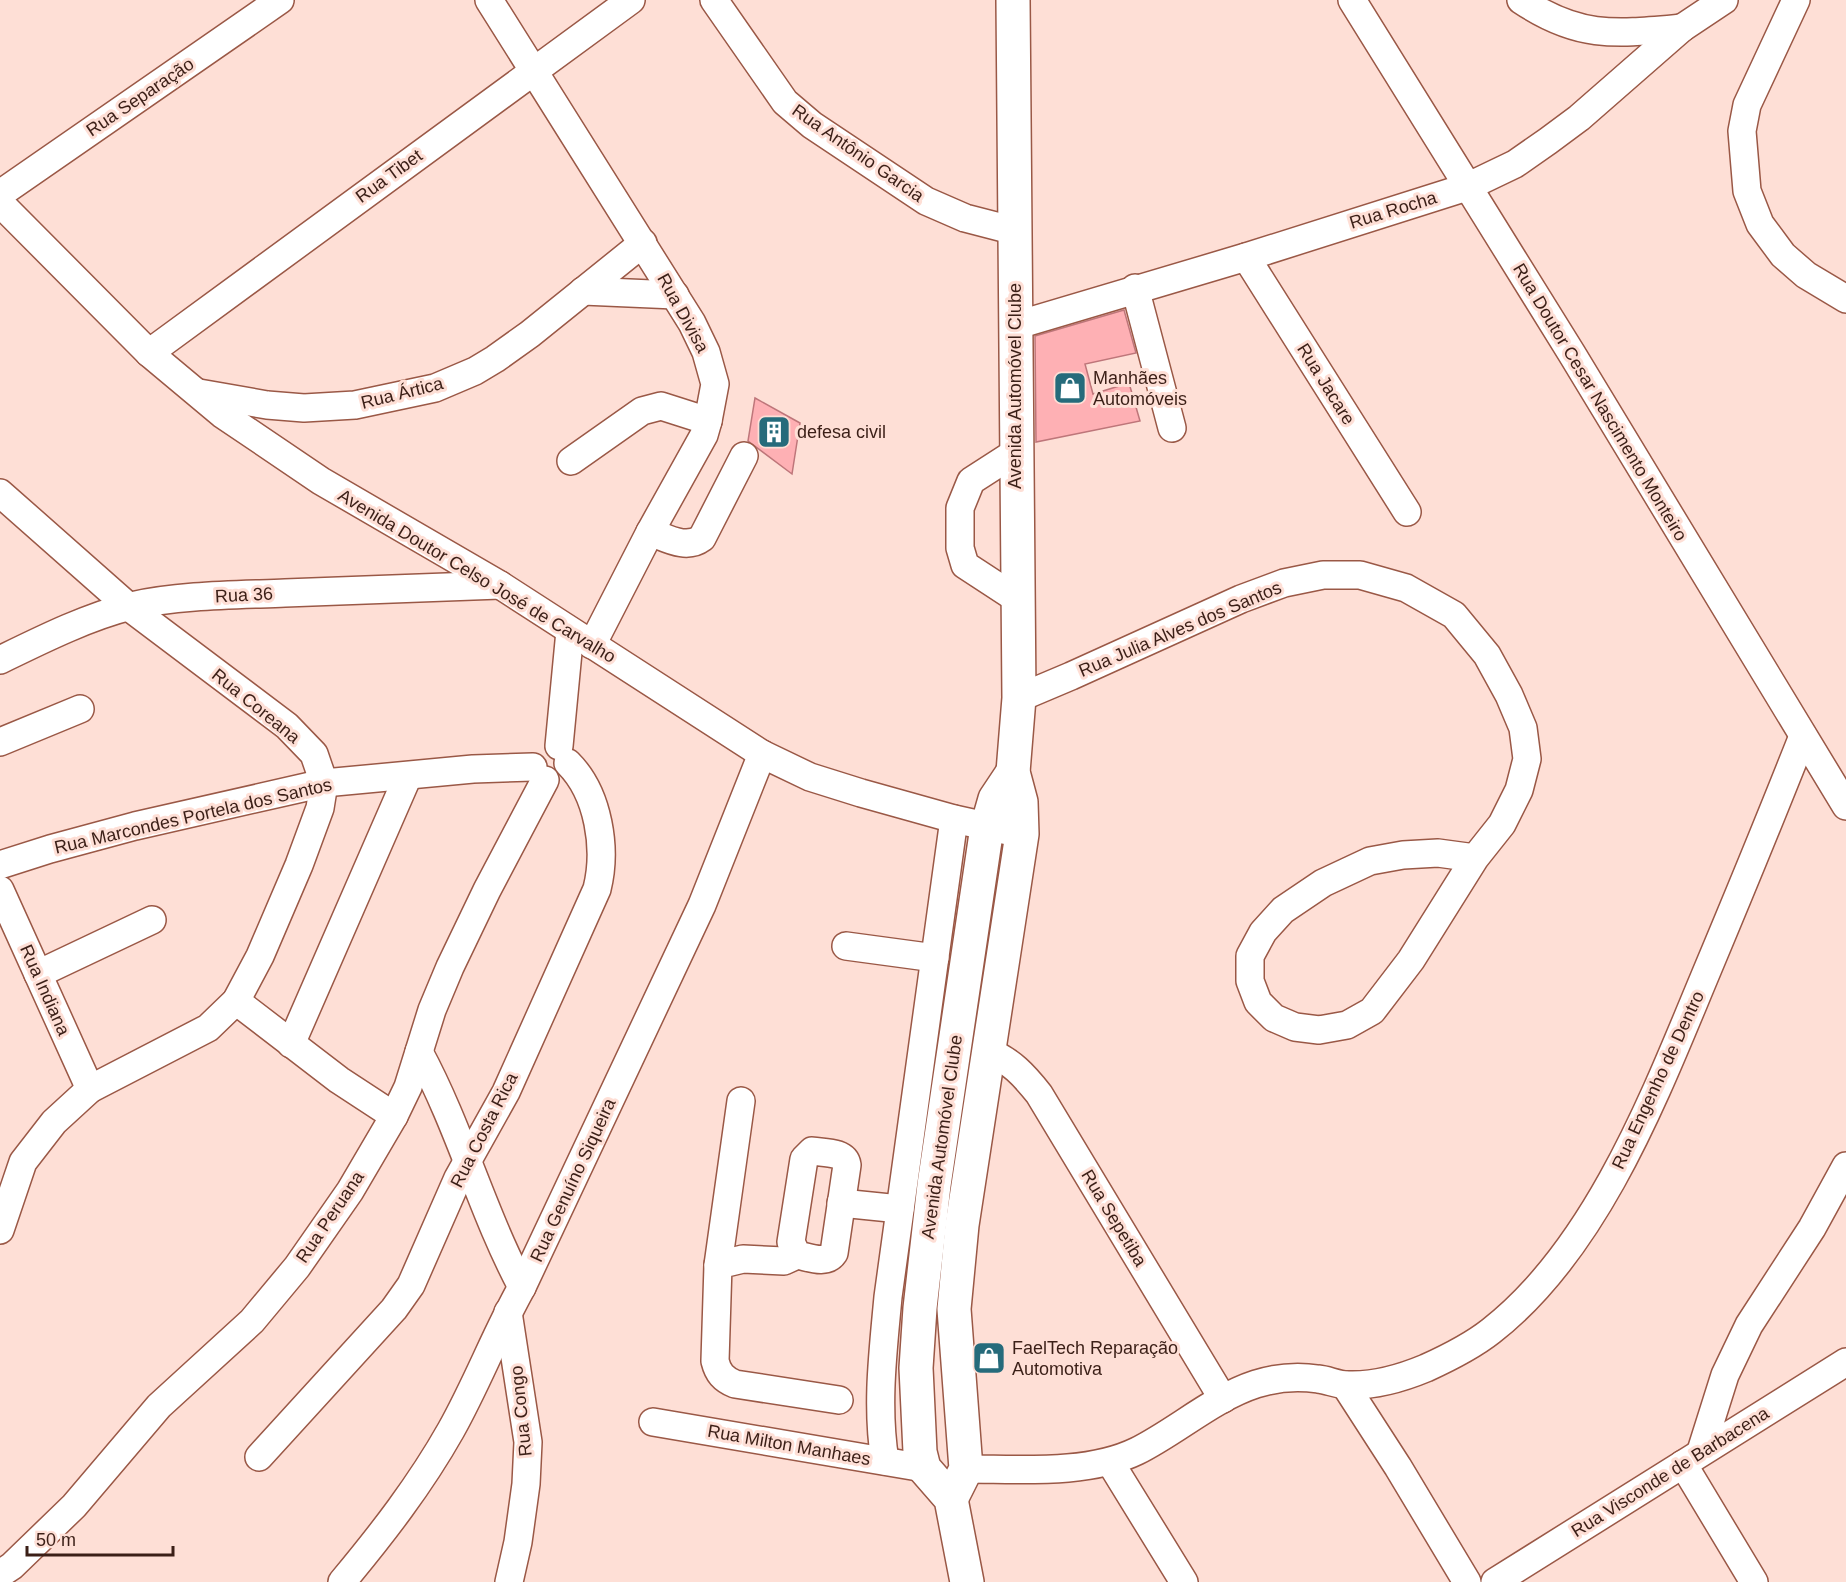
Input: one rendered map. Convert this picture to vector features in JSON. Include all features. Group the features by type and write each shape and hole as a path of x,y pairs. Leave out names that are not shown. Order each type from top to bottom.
{"main road":[{"name":"Avenida Automóvel Clube","path":"966,1469 954,1309 962,1225 1022,834 1020,802 1013,772 1019,698 1014,326 1013,0"},
{"name":"Avenida Automóvel Clube","path":"924,1468 920,1452 916,1368 915,1214 958,1022 987,827 995,799 1013,772"},
{"path":"958,1022 971,1041 989,1052"},
{"path":"915,1214 962,1225"},
{"path":"924,1468 951,1498 967,1582"},
{"path":"951,1498 966,1469"}],"street":[{"name":"Rua Separação","path":"0,194 280,0"},
{"name":"Rua Divisa","path":"489,0 692,323 706,352 715,384 704,435 650,532 592,645"},
{"name":"Rua Tibet","path":"149,353 631,0"},
{"name":"Rua Antônio Garcia","path":"714,0 785,102 812,125 926,201 965,218 1015,231"},
{"name":"Rua Doutor Cesar Nascimento Monteiro","path":"1352,0 1578,364 1846,806"},
{"path":"1521,0 1554,19 1578,28 1604,33 1682,28"},
{"name":"Rua Rocha","path":"1014,326 1134,288 1246,257 1467,187 1515,164 1548,141 1579,118 1682,28 1724,0"},
{"path":"1796,0 1747,105 1742,131 1747,191 1760,224 1784,255 1806,275 1846,299"},
{"name":"Avenida Doutor Celso José de Carvalho","path":"0,203 149,353 194,393 222,414 321,481 500,585 762,754 810,777 954,819 1022,834"},
{"name":"Rua Ártica","path":"194,393 267,405 304,408 355,405 435,388 475,371 495,359 643,243"},
{"name":"Rua Jacare","path":"1246,257 1407,512"},
{"path":"1134,288 1172,428"},
{"path":"583,291 675,295"},
{"path":"571,461 642,411 662,406 708,421"},
{"path":"1016,452 971,481 960,508 960,548 965,565 1017,599"},
{"path":"650,532 683,544 690,544 702,538 744,456"},
{"name":"Rua Coreana","path":"0,493 129,607 287,726 314,754 324,783 320,808 299,865 260,956 236,1001 208,1028 90,1089 54,1122 23,1162 0,1230"},
{"name":"Rua Julia Alves dos Santos","path":"1019,698 1241,599 1284,583 1323,575 1360,575 1406,588 1454,615 1486,655 1509,695 1522,728 1527,759 1520,790 1502,824 1475,858 1411,960 1371,1011 1347,1025 1320,1030 1295,1027 1274,1018 1258,1002 1250,981 1250,956 1263,932 1283,910 1323,883 1370,861 1403,855 1438,853 1475,858"},
{"name":"Rua 36","path":"0,660 42,639 129,607 156,601 247,594 500,585"},
{"path":"539,774 550,780 561,777 565,773 563,755 570,631"},
{"path":"0,742 80,709"},
{"name":"Rua Engenho de Dentro","path":"1223,1399 1243,1388 1266,1381 1292,1378 1317,1378 1345,1385 1371,1384 1397,1379 1459,1351 1489,1333 1516,1309 1564,1253 1594,1210 1640,1127 1803,736"},
{"name":"Rua Genuíno Siqueira","path":"342,1582 414,1490 451,1430 522,1287 702,905 762,754"},
{"name":"Rua Costa Rica","path":"259,1457 394,1309 411,1285 468,1160 506,1092 597,889 602,869 599,826 592,804 577,772 563,755"},
{"name":"Rua Marcondes Portela dos Santos","path":"0,865 135,826 324,783 473,769 539,774"},
{"name":"Rua Peruana","path":"0,1574 12,1566 74,1506 159,1406 252,1321 297,1267 350,1191 394,1116 408,1087 432,1010 539,774"},
{"path":"291,1044 408,776"},
{"path":"885,1461 881,1436 881,1375 888,1297 915,1214 934,958 954,819"},
{"name":"Rua Indiana","path":"0,890 90,1089"},
{"path":"38,974 152,920"},
{"path":"846,946 934,958"},
{"path":"236,1001 339,1080 394,1116"},
{"path":"419,1052 437,1085 500,1242 522,1287"},
{"name":"Rua Sepetiba","path":"989,1052 1017,1067 1039,1094 1223,1399"},
{"path":"741,1101 718,1265 715,1360 721,1376 735,1384 839,1400"},
{"path":"718,1265 742,1259 784,1262 797,1255 825,1260 831,1257 834,1253 846,1160 842,1156 812,1152 804,1159 791,1242 797,1255"},
{"path":"1754,1582 1692,1458 1725,1375 1749,1325 1812,1228 1846,1166"},
{"path":"841,1203 915,1214"},
{"name":"Rua Congo","path":"508,1312 528,1442 525,1496 510,1582"},
{"name":"Rua Visconde de Barbacena","path":"1495,1582 1846,1362"},
{"path":"1345,1385 1398,1467 1467,1582"},
{"path":"966,1469 1058,1468 1110,1462 1137,1451 1223,1399"},
{"name":"Rua Milton Manhaes","path":"653,1422 924,1468"},
{"path":"1110,1462 1184,1582"}],"building":[{"path":"1124,310 1136,353 1085,364 1093,394 1129,383 1140,421 1036,442 1035,336"},
{"name":"defesa civil","path":"755,398 800,423 792,474 748,441"}],"place":[{"name":"Manhães Automóveis","path":"1070,388"},
{"name":"defesa civil","path":"774,432"},
{"name":"FaelTech Reparação Automotiva","path":"989,1358"}]}
